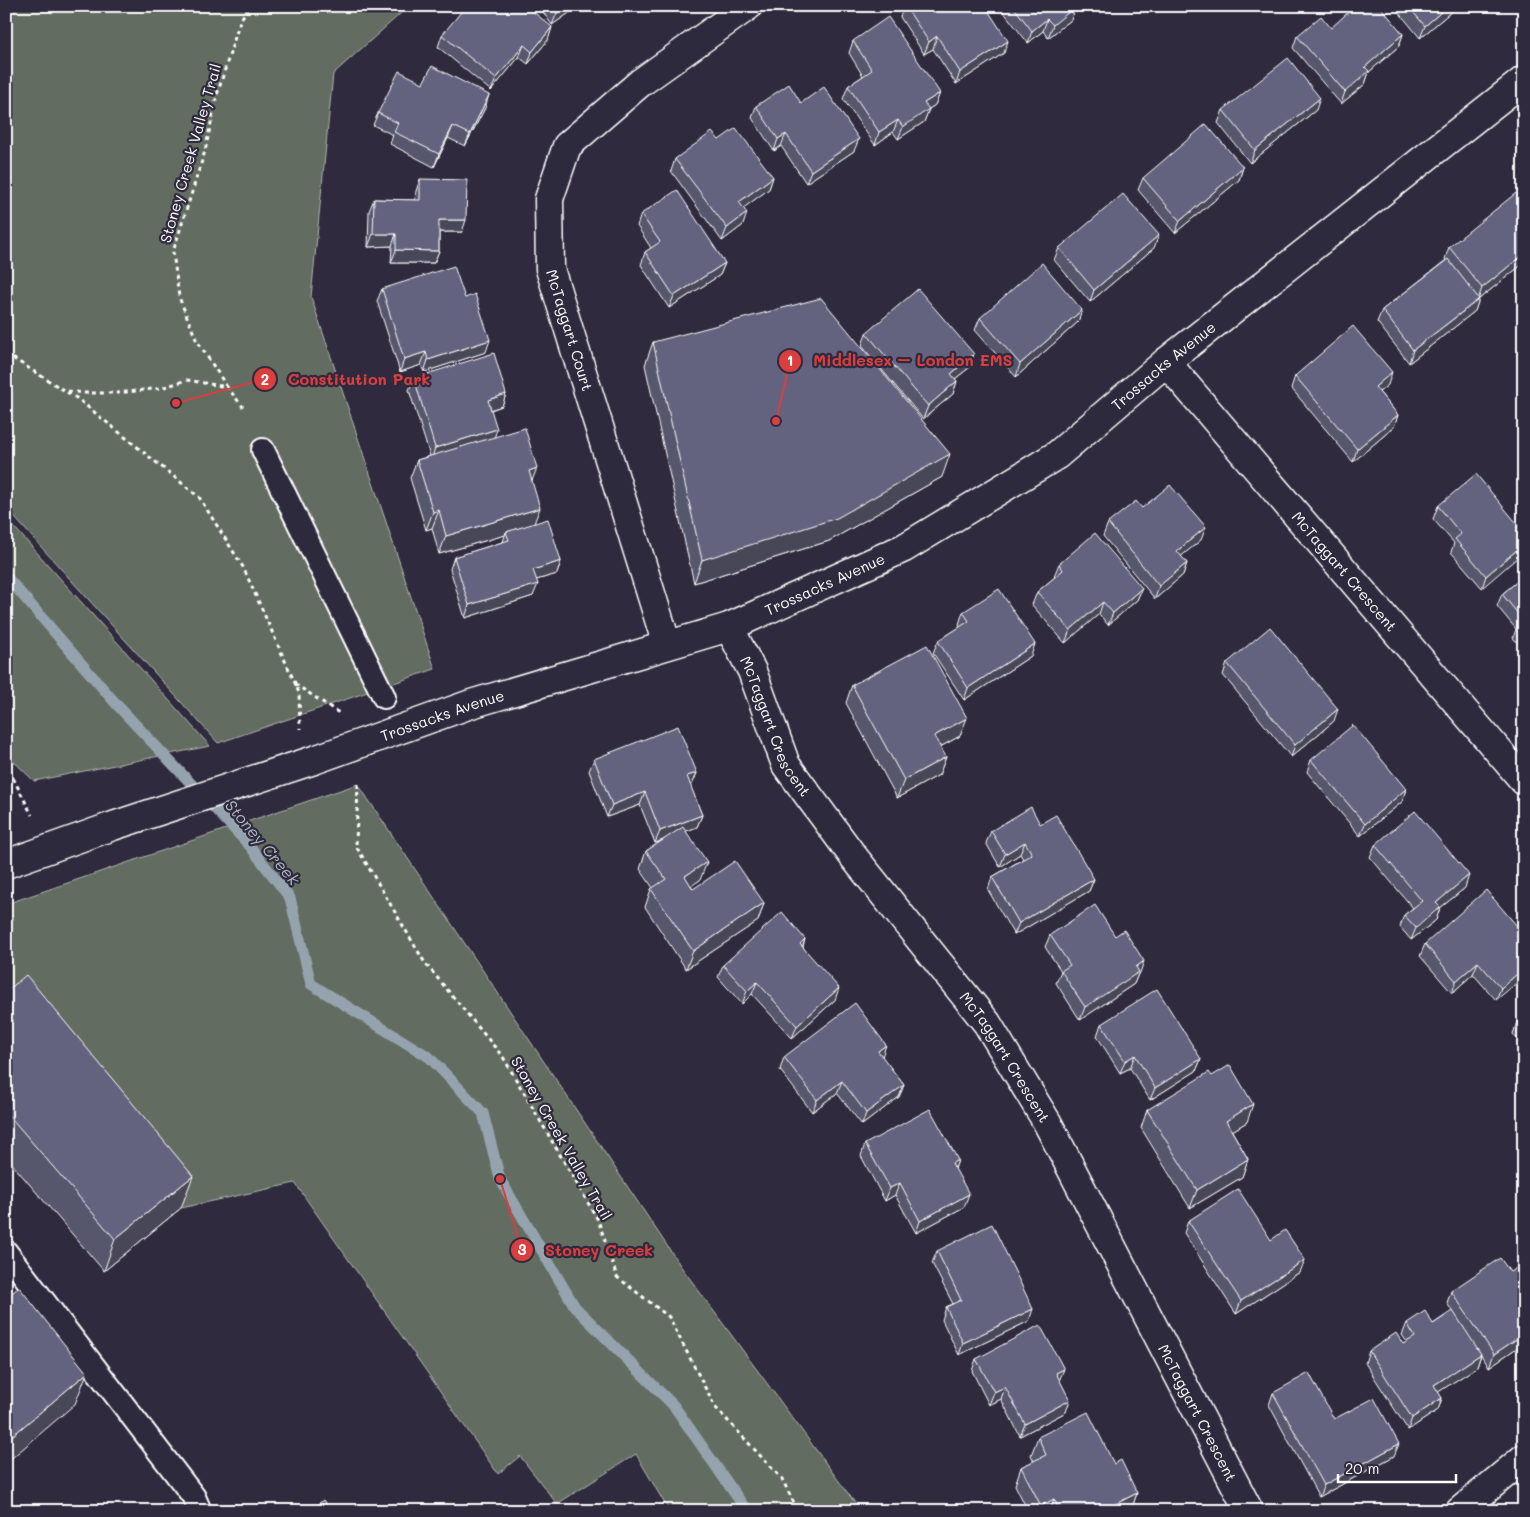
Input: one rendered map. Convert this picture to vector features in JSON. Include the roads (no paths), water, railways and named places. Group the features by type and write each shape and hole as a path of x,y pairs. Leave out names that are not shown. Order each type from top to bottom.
{"street":[{"name":"McTaggart Court","path":"667,645 550,269 549,199 567,146 640,83 748,6"},
{"name":"Trossacks Avenue","path":"6,864 471,704 729,627 904,548 1057,455 1166,362 1524,80"},
{"name":"McTaggart Crescent","path":"1166,362 1524,781"},
{"name":"McTaggart Crescent","path":"729,627 752,671 786,765 853,856 987,1023 1047,1122 1249,1511"},
{"path":"1460,1511 1524,1458"}],"lane":[{"path":"263,450 384,698"},
{"path":"6,1252 194,1497 200,1511"}],"waterway":[{"name":"Stoney Creek","path":"6,576 118,706 249,845 290,898 311,984 429,1057 483,1113 500,1179 575,1307 674,1406 747,1511"}],"place":[{"name":"Constitution Park","path":"176,403"},
{"name":"Middlesex – London EMS","path":"776,421"},
{"name":"Stoney Creek","path":"500,1179"}]}
